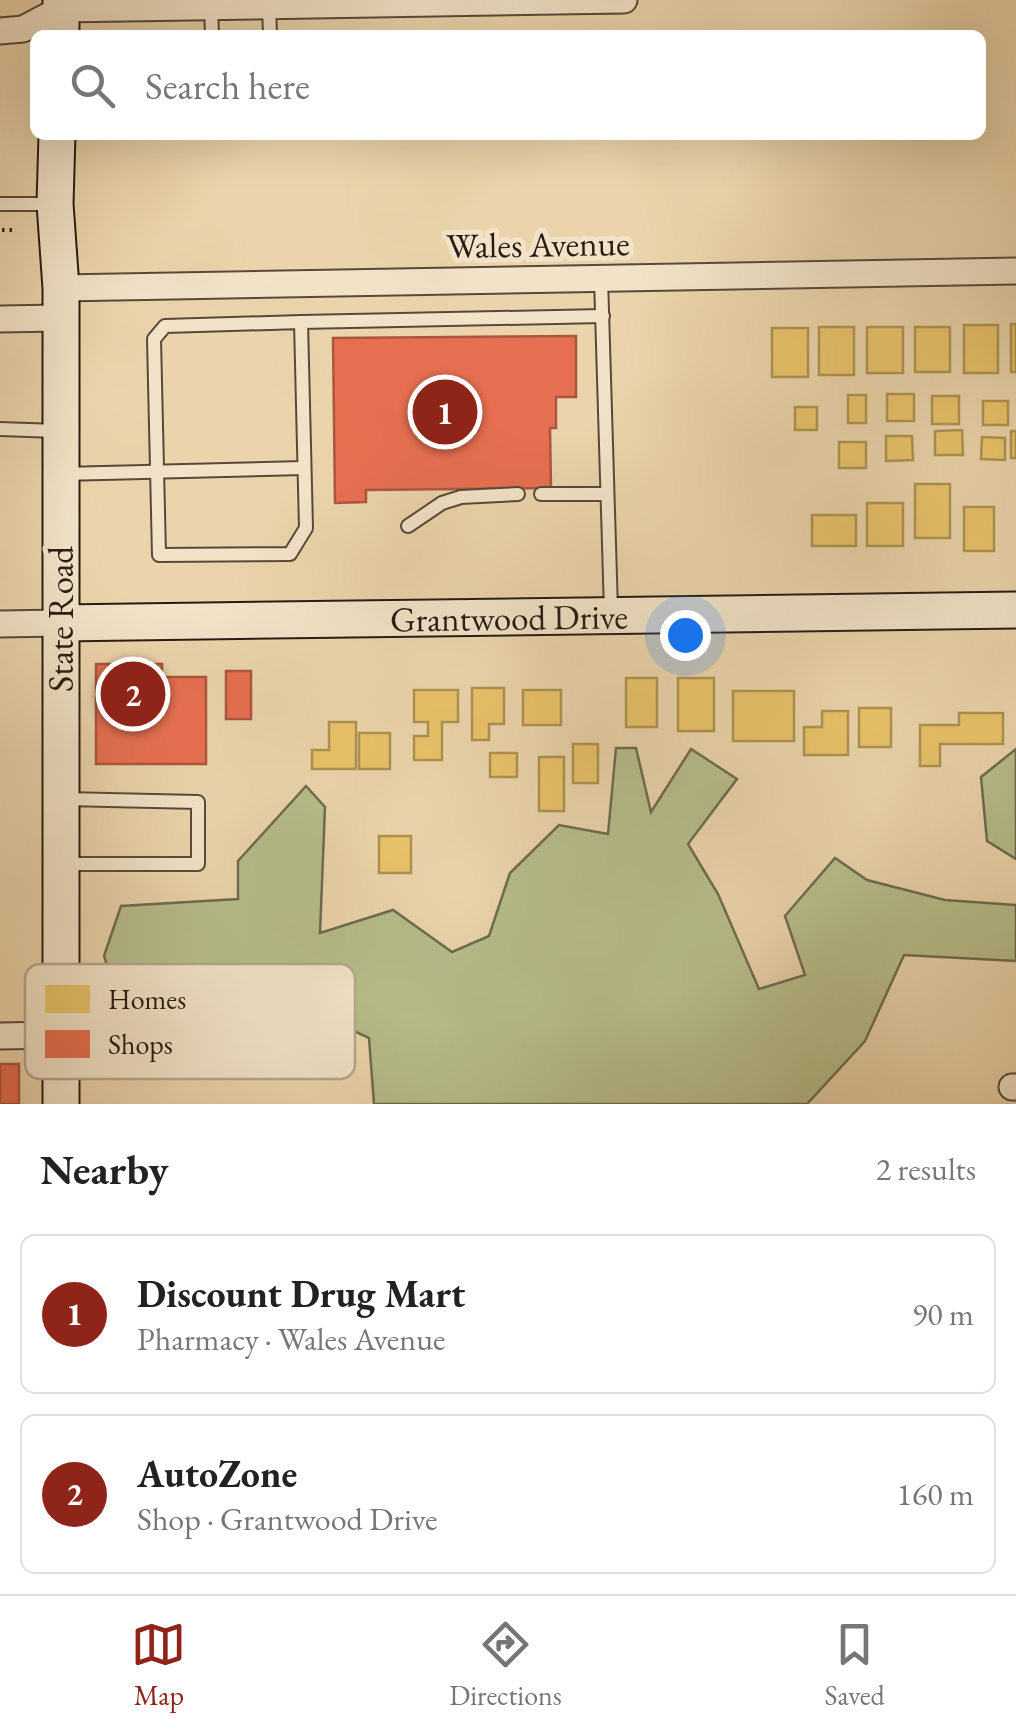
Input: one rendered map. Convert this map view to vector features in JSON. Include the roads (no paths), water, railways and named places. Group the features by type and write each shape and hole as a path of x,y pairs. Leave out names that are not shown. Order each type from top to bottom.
{"main road":[{"name":"State Road","path":"57,140 60,964"},
{"name":"Grantwood Drive","path":"60,624 1016,610"}],"street":[{"path":"0,31 23,29 60,15 139,4 624,0"},
{"name":"Wales Avenue","path":"0,319 59,303 602,278 1016,271"},
{"name":"Grantwood Drive","path":"0,624 60,624"},
{"path":"0,1036 25,1036"}],"lane":[{"path":"258,4 268,30"},
{"path":"211,6 212,30"},
{"path":"0,204 55,204"},
{"path":"602,278 611,615"},
{"path":"301,322 306,528 290,554 158,555 154,339 165,326 301,322 603,316"},
{"path":"0,430 60,431"},
{"path":"60,474 304,468"},
{"path":"408,526 442,503 461,496 518,494"},
{"path":"541,494 607,494"},
{"path":"60,799 198,802 198,864 60,864"}],"place":[{"name":"Discount Drug Mart","path":"445,412"},
{"name":"AutoZone","path":"133,694"}]}
